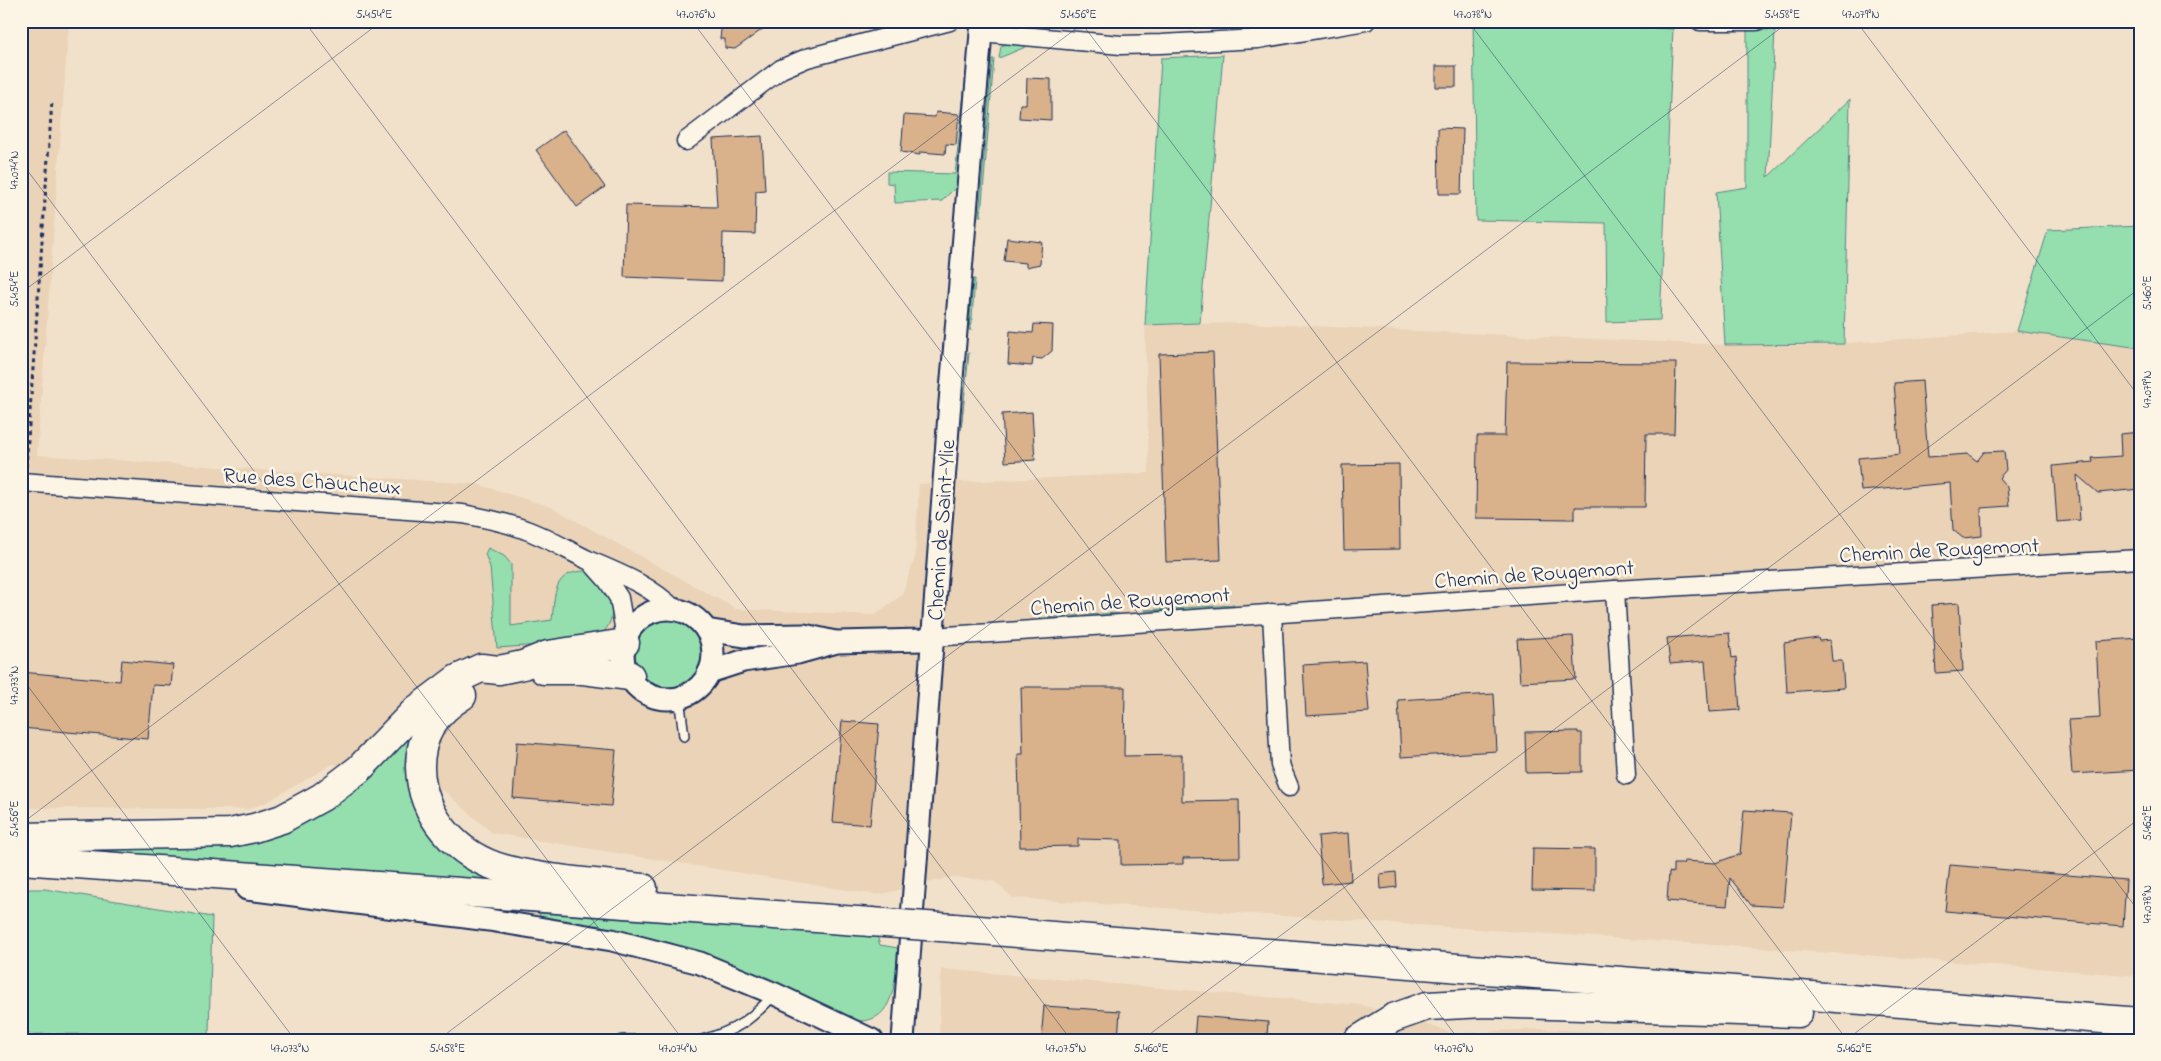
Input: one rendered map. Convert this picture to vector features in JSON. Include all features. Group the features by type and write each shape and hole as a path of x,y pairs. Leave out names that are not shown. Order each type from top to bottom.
{"main road":[{"path":"626,641 548,655 511,668 444,710 426,733 421,746 420,776 427,805 436,822 461,847 503,869 578,880 815,908 832,920"},
{"path":"21,837 230,833 273,822 308,806 336,787 359,769 416,710 445,686 481,668 583,670 630,676"},
{"path":"21,860 954,928 2140,1023"},
{"path":"1358,1040 1393,1018 1428,1006 1485,1003 2140,1023"}],"street":[{"path":"686,141 782,69 807,58 950,21"},
{"path":"981,26 1121,44 1170,44 1258,39 1366,21"},
{"path":"1700,21 1757,21"},
{"name":"Chemin de Saint-Ylie","path":"903,1040 932,637 981,26"},
{"name":"Rue des Chaucheux","path":"23,482 463,514 490,518 526,529 590,561 621,574 661,597 674,609"},
{"name":"Chemin de Rougemont","path":"932,637 1615,590 2140,559"},
{"name":"Rue des Chaucheux","path":"590,561 608,581 619,598 626,641"},
{"path":"1615,590 1626,774"},
{"path":"674,609 687,613 698,620 706,630 712,646 709,672 700,685 679,697 666,698 654,696 638,686 630,676 624,660 626,641 637,622 645,616 654,611 674,609"},
{"path":"1272,613 1280,766 1289,786"},
{"path":"706,630 744,636 804,635 838,642 922,640 932,637"},
{"path":"709,672 743,661 798,653 838,642"},
{"path":"21,860 489,920 612,940 700,963 775,994 872,1040"}],"lane":[{"path":"679,697 684,736"},
{"path":"702,1040 728,1033 752,1018 775,994"},
{"path":"622,1040 656,1040"}],"path":[{"path":"23,482 52,101"}],"shaded area":[{"path":"21,21 69,21 37,455 477,484 551,507 736,609 874,615 902,595 915,557 919,484 1149,473 1145,325 1245,323 1725,345 1803,346 2017,331 2140,348 2140,976 1863,955 1013,898 994,881 952,877 878,895 492,833 444,791 333,764 267,802 248,809 21,808"},
{"path":"941,969 1361,1005 1454,1033 1542,1029 1802,1040 939,1040"}],"green space":[{"path":"1473,21 1673,29 1660,320 1607,322 1606,223 1476,220"},
{"path":"1747,30 1775,30 1768,177 1850,99 1844,344 1725,345 1716,192 1747,187"},
{"path":"1008,41 1029,43 1028,46 999,58 1001,46 1007,44"},
{"path":"1223,55 1200,323 1145,325 1161,58"},
{"path":"968,57 970,57 959,184 942,201 895,203 894,184 887,183 887,172 955,174"},
{"path":"992,59 994,59 981,216 979,216"},
{"path":"2140,226 2140,348 2017,331 2048,230"},
{"path":"973,279 975,279 971,330 969,330"},
{"path":"968,353 969,353 961,430"},
{"path":"488,548 504,556 511,564 511,626 552,620 555,593 562,579 576,572 587,571 600,585 609,600 611,616 609,624 603,633 540,645 497,648 490,567 485,554"},
{"path":"1234,605 1235,608 1145,611 1145,610"},
{"path":"1118,613 1118,616 1040,619 1042,618"},
{"path":"669,619 682,622 693,629 700,640 703,653 700,666 693,677 682,684 669,687 656,684 645,677 638,666 635,653 638,640 645,629 656,622"},
{"path":"413,732 413,777 499,881 60,848 218,841"},
{"path":"21,889 45,889 212,917 209,1034 21,1034"},
{"path":"539,912 877,936 880,945 898,948 894,984 887,1006 880,1014 870,1020 857,1021 785,986 711,956 648,937 540,917"}],"building":[{"path":"722,21 774,21 735,49 725,48 725,39 720,39"},
{"path":"1436,66 1456,66 1456,87 1436,87"},
{"path":"1027,78 1051,79 1051,120 1019,118 1020,104 1026,104"},
{"path":"936,112 959,114 956,145 946,144 945,154 920,152 920,155 901,152 904,115 935,117"},
{"path":"1438,128 1463,129 1461,194 1439,194"},
{"path":"564,130 605,187 577,207 536,150"},
{"path":"762,136 765,190 756,191 755,234 723,233 722,281 624,277 626,205 717,207 713,139"},
{"path":"1007,238 1042,242 1040,264 1026,267 1026,263 1004,261"},
{"path":"1034,324 1053,325 1052,351 1042,359 1033,358 1032,366 1008,364 1010,331 1033,333"},
{"path":"1213,352 1221,560 1166,562 1159,354"},
{"path":"1507,362 1676,363 1674,434 1646,434 1645,507 1575,507 1575,519 1476,518 1477,436 1505,436"},
{"path":"1922,381 1928,457 1968,454 1977,461 1984,452 2004,451 2006,470 1999,478 2007,487 2009,506 1981,508 1982,536 1963,538 1953,530 1950,483 1861,491 1858,458 1900,454 1894,383"},
{"path":"1032,412 1035,460 1005,462 1002,414"},
{"path":"2140,432 2140,489 2098,493 2077,475 2080,520 2057,522 2053,466 2093,462 2092,458 2121,456 2120,434"},
{"path":"1399,464 1400,549 1344,550 1342,465"},
{"path":"1959,603 1963,671 1936,673 1932,605"},
{"path":"1729,633 1732,658 1736,657 1740,710 1709,712 1705,661 1670,664 1667,638"},
{"path":"1573,636 1576,679 1520,682 1517,639"},
{"path":"1818,638 1819,641 1830,640 1832,661 1842,661 1844,688 1787,692 1784,643"},
{"path":"2140,638 2140,770 2072,774 2068,720 2100,718 2096,641"},
{"path":"122,660 173,665 171,686 153,685 148,739 21,728 21,672 120,681"},
{"path":"1365,661 1369,712 1306,716 1303,665"},
{"path":"1021,687 1125,687 1124,756 1182,755 1182,801 1239,800 1240,857 1183,858 1183,864 1121,865 1121,840 1078,839 1078,846 1020,847 1018,754 1023,754"},
{"path":"1494,694 1497,751 1401,757 1398,700"},
{"path":"842,721 879,724 870,825 833,822"},
{"path":"1578,731 1578,733 1582,733 1582,772 1526,773 1525,732"},
{"path":"517,742 616,750 611,806 513,798"},
{"path":"1744,810 1791,813 1783,907 1751,905 1730,878 1727,906 1667,901 1669,872 1673,873 1673,864 1683,864 1684,861 1715,863 1740,854"},
{"path":"1348,833 1351,881 1322,884 1318,836"},
{"path":"1533,848 1595,849 1595,891 1532,890"},
{"path":"1950,865 2126,880 2123,926 1945,911"},
{"path":"1396,872 1397,887 1381,889 1380,874"},
{"path":"1044,1006 1120,1011 1118,1040 1041,1040"},
{"path":"1196,1016 1268,1022 1267,1036 1260,1040 1194,1040"}]}
